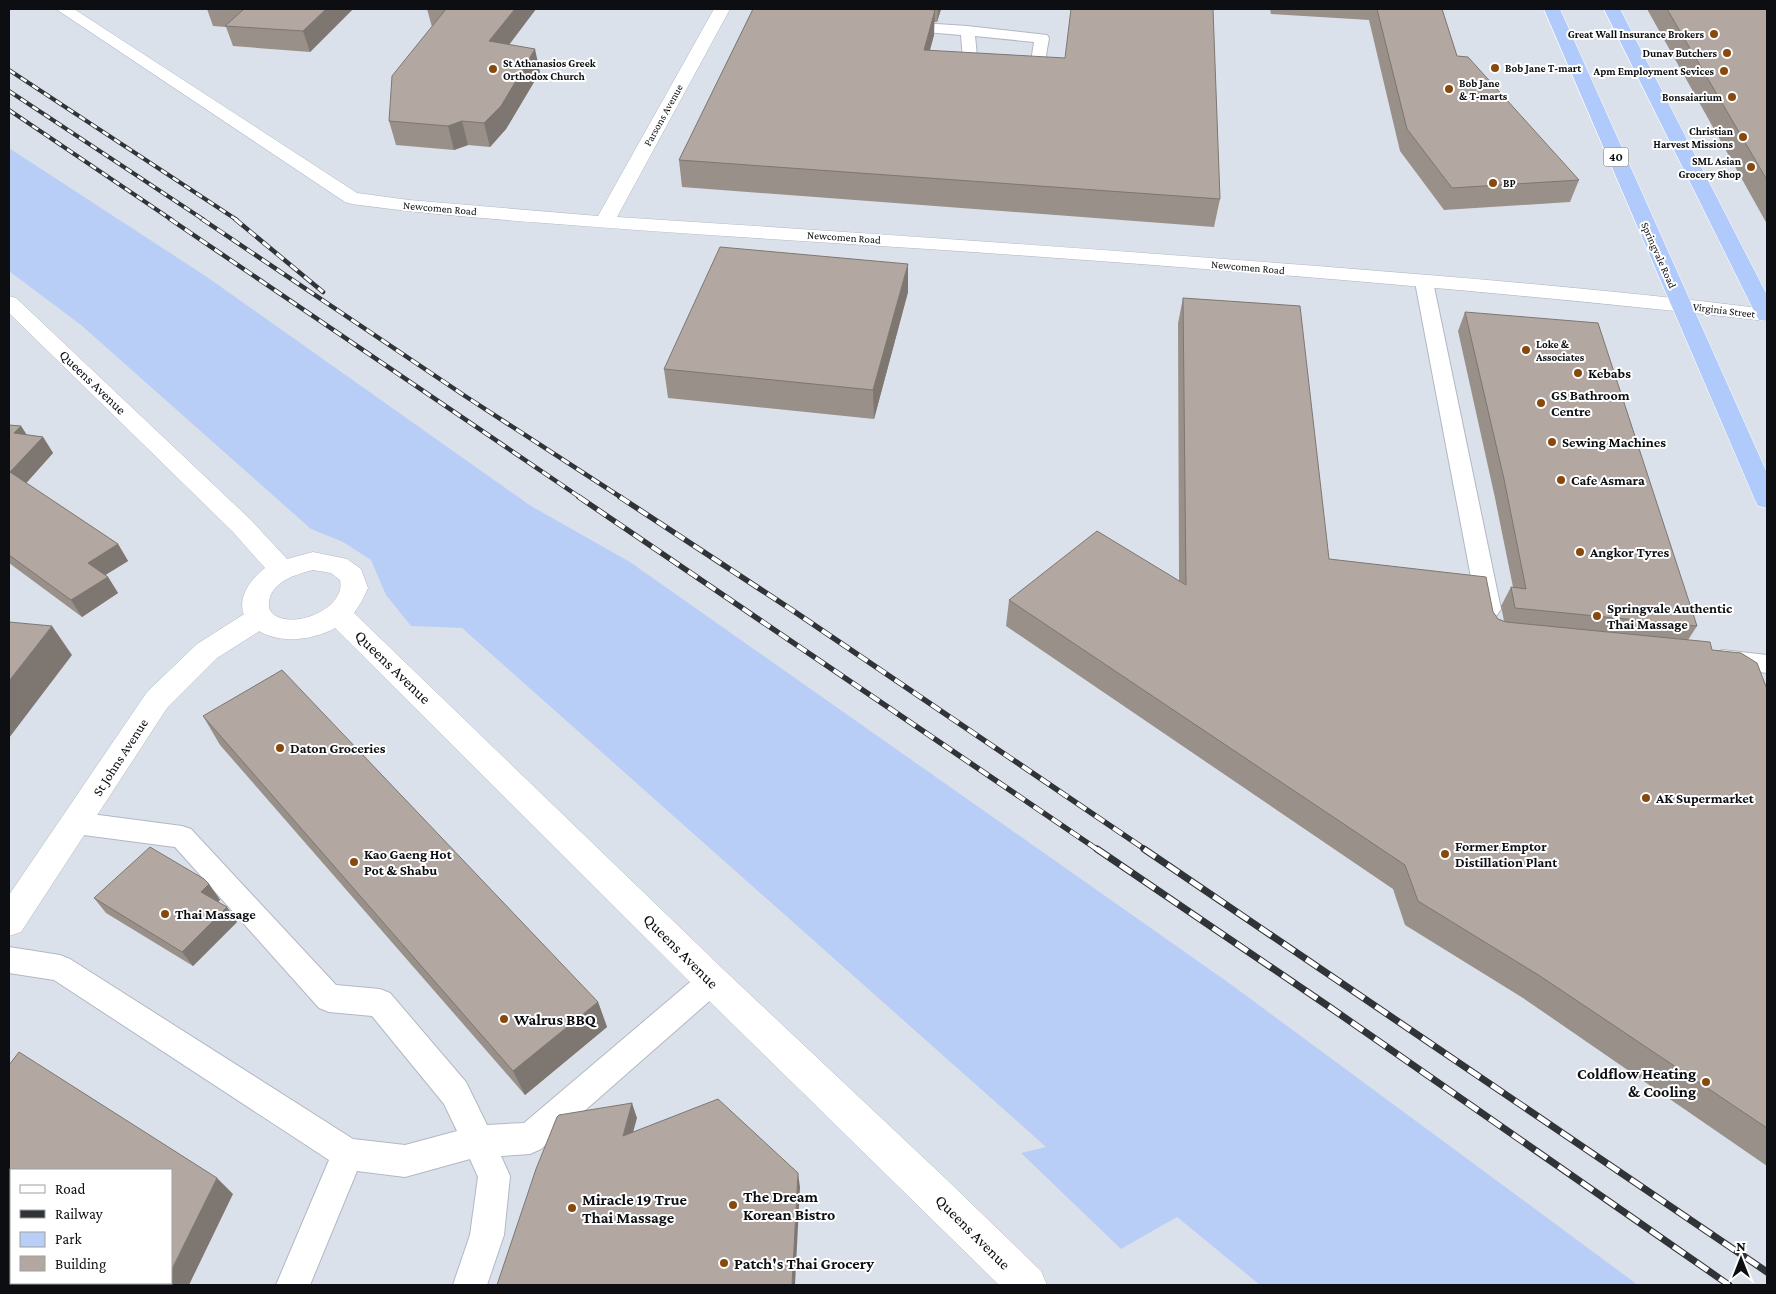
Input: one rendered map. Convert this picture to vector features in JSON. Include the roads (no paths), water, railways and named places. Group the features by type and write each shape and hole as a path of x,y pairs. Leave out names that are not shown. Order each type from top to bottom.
{"highway":[{"name":"Springvale Road","path":"1552,9 1767,500"},
{"path":"1612,9 1767,315"}],"street":[{"name":"Newcomen Road","path":"64,9 352,198 418,206 604,222 1037,250 1680,304"},
{"name":"Parsons Avenue","path":"604,222 722,9"},
{"name":"Queens Avenue","path":"9,302 242,526 282,570"},
{"name":"Virginia Street","path":"1680,304 1767,315"},
{"path":"313,561 328,562 341,566 350,573 355,582 354,593 348,604 338,614 322,623 304,629 285,630 270,626 259,618 255,609 255,599 261,588 270,578 282,570 297,564 313,561"},
{"name":"Queens Avenue","path":"338,614 712,981 933,1192 1027,1285"},
{"name":"St Johns Avenue","path":"9,922 157,700 207,651 259,618"}],"lane":[{"path":"840,9 890,25 967,30 1042,38 1037,67 970,60 967,30"},
{"path":"1424,282 1492,627"},
{"path":"1703,657 1767,664"},
{"path":"76,823 182,837 329,998 380,1003 455,1093 476,1142 494,1176 487,1235 470,1285"},
{"path":"9,960 60,968 348,1154 406,1161 476,1142 530,1138 712,981"},
{"path":"293,1285 348,1154"}],"railway":[{"path":"9,70 237,220"},
{"path":"9,91 204,220"},
{"path":"9,110 172,220"},
{"path":"170,219 581,498"},
{"path":"202,219 465,396 622,498"},
{"path":"235,219 323,292"},
{"path":"579,497 1098,850"},
{"path":"620,497 795,612 1146,850"},
{"path":"1097,849 1328,1006 1729,1285"},
{"path":"1144,849 1767,1272"}],"place":[{"name":"Great Wall Insurance Brokers","path":"1714,34"},
{"name":"Dunav Butchers","path":"1727,53"},
{"name":"Bob Jane T-mart","path":"1495,68"},
{"name":"St Athanasios Greek Orthodox Church","path":"493,69"},
{"name":"Apm Employment Sevices","path":"1724,71"},
{"name":"Bob Jane & T-marts","path":"1449,89"},
{"name":"Bonsaiarium","path":"1732,97"},
{"name":"Christian Harvest Missions","path":"1743,137"},
{"name":"SML Asian Grocery Shop","path":"1751,167"},
{"name":"BP","path":"1493,183"},
{"name":"Loke & Associates","path":"1526,350"},
{"name":"Kebabs","path":"1578,373"},
{"name":"GS Bathroom Centre","path":"1541,403"},
{"name":"Sewing Machines","path":"1552,442"},
{"name":"Cafe Asmara","path":"1561,480"},
{"name":"Angkor Tyres","path":"1580,552"},
{"name":"Springvale Authentic Thai Massage","path":"1597,616"},
{"name":"Daton Groceries","path":"280,748"},
{"name":"AK Supermarket","path":"1646,798"},
{"name":"Former Emptor Distillation Plant","path":"1445,854"},
{"name":"Kao Gaeng Hot Pot & Shabu","path":"354,862"},
{"name":"Thai Massage","path":"165,914"},
{"name":"Walrus BBQ","path":"504,1019"},
{"name":"Coldflow Heating & Cooling","path":"1706,1082"},
{"name":"The Dream Korean Bistro","path":"733,1205"},
{"name":"Miracle 19 True Thai Massage","path":"572,1208"},
{"name":"Patch's Thai Grocery","path":"724,1263"}]}
